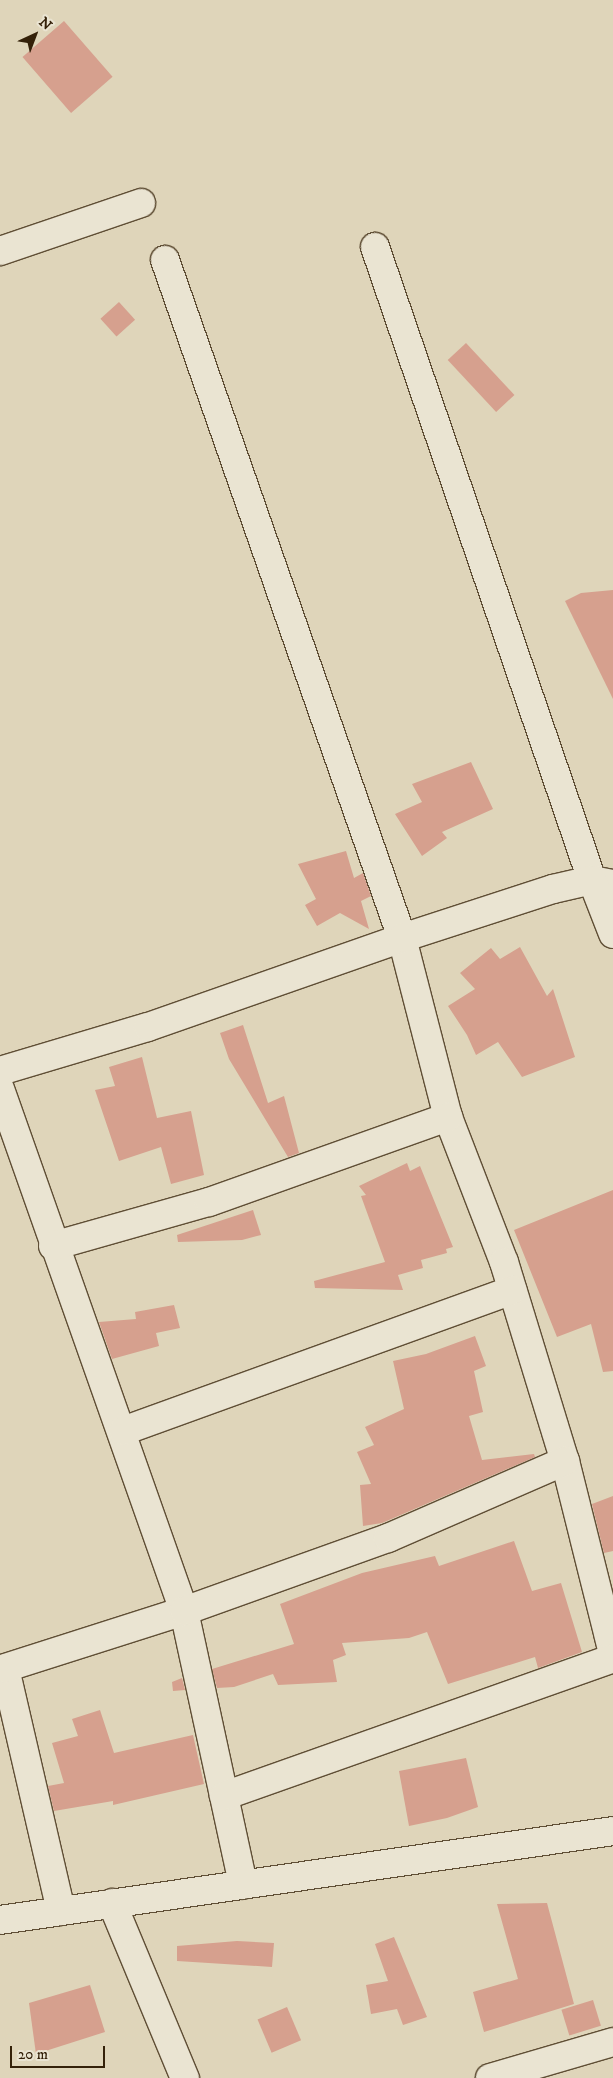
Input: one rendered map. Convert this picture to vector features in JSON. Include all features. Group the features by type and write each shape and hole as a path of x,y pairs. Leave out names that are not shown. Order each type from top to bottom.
{"street":[{"path":"0,251 140,203"},
{"path":"375,247 603,882 613,934"},
{"path":"165,260 402,938 448,1116 512,1290 564,1462 613,1653"},
{"path":"0,1071 148,1027 402,938 553,889 603,882"},
{"path":"0,1089 53,1246 123,1432 184,1611 243,1885"},
{"path":"53,1246 210,1202 448,1116"},
{"path":"123,1432 512,1290"},
{"path":"61,1911 2,1668 184,1611 388,1538 564,1462"},
{"path":"224,1796 613,1658"},
{"path":"0,1920 613,1831"},
{"path":"112,1903 185,2078"},
{"path":"490,2078 613,2042"}],"building":[{"path":"64,21 113,77 71,113 22,57"},
{"path":"119,302 135,320 116,337 100,319"},
{"path":"466,343 514,395 496,412 448,360"},
{"path":"613,590 613,699 565,601 581,593"},
{"path":"471,762 493,809 442,832 447,838 422,856 395,814 422,802 412,784"},
{"path":"346,851 354,878 363,873 371,896 361,901 369,929 340,913 317,926 305,905 316,899 298,864"},
{"path":"520,947 547,996 553,989 575,1057 522,1077 498,1042 476,1055 467,1035 448,1006 475,989 460,973 491,948 500,959"},
{"path":"243,1025 268,1103 284,1096 299,1153 288,1157 229,1059 220,1033"},
{"path":"142,1057 157,1118 191,1111 204,1175 171,1184 161,1147 119,1161 95,1090 115,1086 109,1067"},
{"path":"407,1163 410,1171 420,1166 453,1247 446,1249 447,1253 421,1260 423,1268 398,1275 403,1290 315,1288 314,1281 385,1262 361,1196 366,1195 359,1186"},
{"path":"613,1190 613,1371 603,1372 591,1324 557,1337 514,1230"},
{"path":"253,1210 261,1235 242,1240 178,1242 177,1235"},
{"path":"174,1305 180,1328 156,1333 159,1346 112,1359 99,1322 136,1319 135,1312"},
{"path":"475,1336 486,1366 474,1371 483,1412 469,1416 482,1460 534,1454 535,1457 382,1523 363,1526 360,1485 371,1484 357,1452 374,1445 365,1427 404,1409 393,1361 426,1354"},
{"path":"613,1496 613,1551 604,1553 592,1504"},
{"path":"514,1541 532,1591 561,1583 582,1652 538,1668 535,1657 448,1684 427,1632 409,1638 342,1643 346,1655 333,1660 337,1682 278,1685 273,1674 234,1687 217,1688 212,1669 294,1644 280,1604 362,1573 435,1556 439,1566"},
{"path":"182,1678 185,1690 173,1691 172,1682"},
{"path":"100,1710 114,1753 193,1735 204,1784 113,1805 113,1801 54,1811 48,1786 64,1783 52,1743 78,1736 72,1719"},
{"path":"466,1758 478,1807 447,1818 409,1826 399,1771"},
{"path":"547,1903 574,2004 484,2032 473,1992 518,1979 497,1904"},
{"path":"394,1937 427,2017 403,2025 397,2009 371,2014 366,1985 388,1981 375,1944"},
{"path":"237,1941 274,1943 272,1967 177,1961 177,1946"},
{"path":"90,1985 105,2032 36,2054 29,2003"},
{"path":"593,2000 601,2026 569,2035 561,2010"},
{"path":"287,2007 301,2040 272,2053 258,2020"}]}
